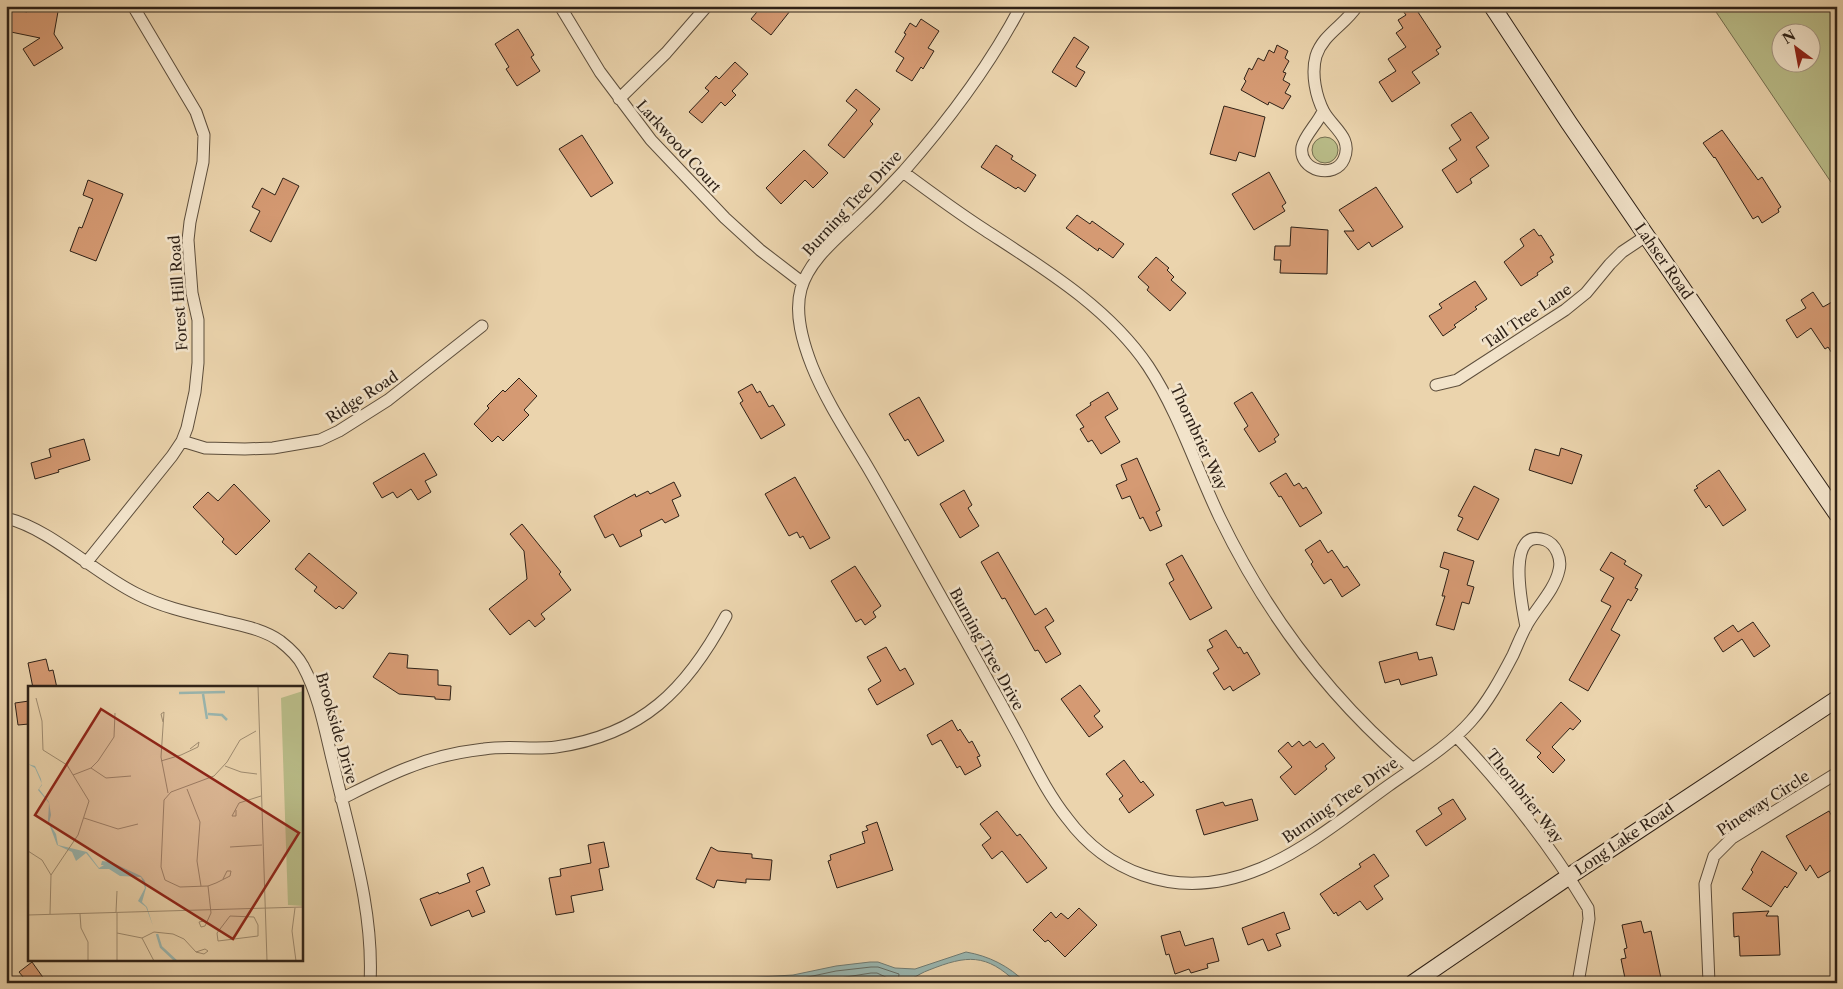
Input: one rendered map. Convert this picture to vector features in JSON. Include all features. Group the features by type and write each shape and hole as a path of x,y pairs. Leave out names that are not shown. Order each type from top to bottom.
{"street":[{"name":"Forest Hill Road","path":"86,563 182,441 192,413 198,363 198,320 192,293 188,240 203,162 204,135 196,112 134,6"},
{"name":"Larkwood Court","path":"560,6 587,52 619,99 651,140 701,195 760,250 803,282"},
{"path":"619,99 666,53 706,6"},
{"name":"Burning Tree Drive","path":"1022,6 996,49 940,128 903,172 811,267 803,282 798,304 801,330 812,367 823,391 1052,797 1070,823 1106,858 1155,879 1186,884 1205,884 1259,870 1292,853 1456,736 1470,722 1497,685 1526,627 1546,596 1559,569 1560,560 1558,553 1545,540 1534,540 1528,543 1519,554 1519,576 1526,627"},
{"path":"1324,111 1318,123 1304,140 1302,152 1304,159 1311,167 1322,171 1332,170 1338,166 1342,162 1346,150 1343,137 1324,111 1315,84 1314,70 1316,57 1321,45 1330,33 1357,6"},
{"name":"Lahser Road","path":"1492,6 1646,236 1696,306 1837,514"},
{"name":"Thornbrier Way","path":"903,172 943,202 1077,293 1108,320 1134,348 1161,388 1176,417 1224,526 1276,617 1302,654 1332,691 1364,725 1412,768"},
{"name":"Tall Tree Lane","path":"1436,384 1457,380 1565,310 1586,294 1622,252 1646,236"},
{"name":"Ridge Road","path":"182,441 205,448 245,449 273,448 320,440 339,431 388,400 482,326"},
{"name":"Brookside Drive","path":"6,518 36,529 86,563 138,594 174,608 264,632 293,652 303,664 316,698 357,863 370,944 370,983"},
{"path":"342,799 407,767 441,757 486,748 536,749 556,747 596,738 616,730 645,715 666,699 683,682 700,660 726,616"},
{"name":"Long Lake Road","path":"1413,983 1568,877 1837,699"},
{"name":"Thornbrier Way","path":"1456,736 1513,802 1547,847 1588,908 1589,919 1578,983"},
{"name":"Pineway Circle","path":"1709,983 1705,884 1714,856 1732,838 1837,773"}],"green space":[{"path":"1712,6 1837,6 1837,191"},
{"path":"1325,137 1334,141 1338,150 1334,159 1325,163 1316,159 1312,150 1316,141"}],"water":[{"path":"966,952 983,956 998,963 1026,983 1017,983 996,966 986,962 965,960 942,965 911,979 896,983 707,983 727,979 793,975 836,966 870,962 878,962 895,968 915,969"}],"building":[{"path":"28,6 59,6 54,34 63,48 34,66 23,49 40,38 6,31 6,8 27,12"},
{"path":"762,6 794,6 771,35 751,19"},
{"path":"1414,6 1441,47 1436,50 1439,54 1412,72 1420,83 1392,102 1379,82 1396,71 1388,59 1406,47 1396,33 1403,28 1398,20 1406,15 1403,11"},
{"path":"921,19 939,31 928,48 934,51 923,69 921,67 912,81 896,71 904,58 895,52 906,34 904,33 910,23 916,27"},
{"path":"518,29 534,55 531,57 540,71 517,86 506,69 509,67 495,44"},
{"path":"1074,37 1089,47 1076,67 1085,72 1076,87 1052,72"},
{"path":"1277,45 1288,51 1285,58 1289,61 1283,72 1286,73 1283,80 1290,84 1285,93 1291,96 1283,109 1269,102 1268,105 1241,90 1246,81 1244,79 1249,68 1252,70 1258,58 1264,61 1269,50 1274,53"},
{"path":"735,62 748,74 732,91 736,95 725,106 721,102 702,123 689,112 709,91 705,88 716,76 719,79"},
{"path":"856,89 880,109 870,121 873,124 844,158 828,145 857,110 846,101"},
{"path":"1224,106 1265,117 1255,157 1239,152 1236,161 1210,154"},
{"path":"1471,112 1489,138 1476,147 1489,166 1470,179 1472,183 1457,193 1442,170 1457,160 1449,148 1461,140 1451,125"},
{"path":"1722,130 1758,180 1762,177 1781,207 1778,209 1779,212 1762,223 1758,216 1753,219 1715,157 1703,143"},
{"path":"582,135 613,183 591,197 559,149"},
{"path":"996,145 1013,156 1011,159 1036,175 1025,192 1018,187 1016,189 981,167"},
{"path":"804,150 828,173 813,188 805,180 781,204 766,188"},
{"path":"1269,172 1286,203 1282,206 1285,211 1254,230 1232,194"},
{"path":"283,178 299,186 271,242 250,231 260,211 252,207 262,188 275,195"},
{"path":"88,180 123,194 96,261 70,251 79,227 82,228 93,199 83,195"},
{"path":"1376,187 1403,227 1372,247 1369,242 1358,250 1344,231 1354,231 1339,210"},
{"path":"1077,215 1090,224 1092,221 1124,244 1113,258 1099,248 1098,251 1066,228"},
{"path":"1291,227 1328,230 1327,274 1280,273 1281,260 1274,260 1275,246 1290,246"},
{"path":"1534,229 1539,236 1541,235 1554,255 1550,257 1553,262 1521,286 1504,262 1524,246 1520,239"},
{"path":"1156,257 1169,268 1167,270 1174,277 1171,280 1186,293 1170,311 1147,290 1149,287 1138,277"},
{"path":"1475,281 1487,299 1475,307 1477,309 1454,325 1456,327 1443,336 1429,316 1442,308 1439,304"},
{"path":"1813,292 1823,307 1832,302 1837,310 1837,361 1828,347 1825,349 1811,328 1797,338 1786,320 1806,308 1801,300"},
{"path":"519,378 537,396 524,410 529,415 503,441 498,436 492,442 474,424 489,408 487,406 503,390 505,392"},
{"path":"752,384 757,393 760,391 769,407 773,405 785,425 761,439 740,403 743,401 738,392"},
{"path":"1108,392 1118,409 1105,417 1120,442 1101,454 1092,440 1088,442 1080,429 1084,427 1076,415 1091,405 1090,403"},
{"path":"1252,392 1279,435 1274,439 1276,442 1259,452 1244,429 1248,426 1234,403"},
{"path":"919,397 944,441 918,456 908,439 905,441 889,414"},
{"path":"84,439 90,460 35,479 31,463 51,457 49,449"},
{"path":"1561,448 1582,455 1572,484 1529,470 1535,449 1559,456"},
{"path":"424,453 437,475 425,481 431,492 418,500 411,489 397,498 393,492 382,498 373,483"},
{"path":"1137,458 1160,510 1156,512 1162,526 1150,531 1143,517 1140,519 1130,496 1122,499 1116,485 1127,480 1121,465"},
{"path":"1719,470 1746,510 1723,526 1709,505 1706,508 1694,490 1698,488 1696,486"},
{"path":"1286,473 1294,486 1299,483 1303,489 1306,487 1322,513 1300,527 1281,496 1279,497 1270,483"},
{"path":"795,477 830,538 810,549 803,536 800,538 797,532 789,536 765,494"},
{"path":"674,482 681,496 672,500 679,516 665,523 662,519 640,530 642,536 620,547 613,534 605,538 594,516 635,494 636,497 648,491 650,494"},
{"path":"234,484 270,521 236,555 222,542 224,539 193,507 208,492 218,501"},
{"path":"1474,486 1499,499 1478,540 1457,530 1463,518 1458,516"},
{"path":"964,490 972,505 968,508 979,526 960,538 940,504"},
{"path":"522,524 561,572 559,574 571,590 541,614 545,619 535,627 529,620 510,635 489,609 527,579 524,551 510,534"},
{"path":"1320,540 1328,553 1332,550 1344,568 1347,566 1360,585 1342,597 1331,579 1324,584 1311,564 1313,562 1305,550"},
{"path":"998,552 1035,615 1046,608 1054,621 1045,627 1061,654 1046,663 1038,650 1035,651 1005,598 1002,599 981,562"},
{"path":"1444,552 1474,561 1467,585 1474,587 1469,604 1462,602 1454,630 1436,625 1445,596 1442,596 1449,570 1440,567"},
{"path":"1611,552 1626,561 1624,564 1642,575 1635,588 1638,589 1631,601 1628,599 1611,630 1620,635 1588,691 1569,680 1611,606 1601,601 1614,578 1600,570"},
{"path":"309,553 357,593 343,609 339,606 336,609 314,591 317,587 295,569"},
{"path":"1182,555 1212,608 1190,620 1169,583 1174,580 1166,564"},
{"path":"855,566 881,606 873,612 876,617 865,625 861,619 856,622 831,581"},
{"path":"1753,622 1770,646 1754,657 1742,639 1723,652 1714,638 1733,625 1738,632"},
{"path":"1226,630 1238,648 1240,647 1244,654 1247,652 1260,674 1233,691 1230,686 1224,690 1213,673 1219,669 1207,650 1213,647 1209,640"},
{"path":"886,647 900,671 905,668 914,684 877,705 868,689 881,681 867,657"},
{"path":"1417,652 1419,660 1432,657 1437,675 1401,685 1399,679 1385,683 1379,662"},
{"path":"389,653 408,655 407,668 438,670 438,685 451,686 450,700 399,694 373,677"},
{"path":"46,659 49,671 53,670 57,686 33,686 28,663"},
{"path":"1080,685 1100,711 1094,716 1103,727 1089,737 1061,699"},
{"path":"28,701 28,724 18,725 15,703"},
{"path":"1561,702 1581,721 1573,730 1570,728 1552,747 1565,760 1553,773 1537,757 1541,753 1526,740"},
{"path":"952,720 958,731 960,729 969,743 972,741 980,756 977,757 981,766 965,775 960,766 957,768 941,740 932,745 927,735"},
{"path":"1299,741 1303,746 1310,741 1316,748 1323,743 1335,758 1325,766 1327,769 1295,795 1280,777 1292,767 1278,751 1288,742 1292,747"},
{"path":"1124,760 1141,783 1143,781 1154,795 1129,813 1119,799 1123,796 1106,774"},
{"path":"1252,799 1258,820 1204,835 1196,810 1223,802 1225,806"},
{"path":"1453,799 1466,819 1426,846 1416,831 1442,814 1438,808"},
{"path":"997,811 1017,836 1020,834 1047,868 1027,883 1002,851 992,859 982,845 991,838 980,824"},
{"path":"1829,811 1837,825 1837,867 1818,878 1810,865 1806,871 1786,836"},
{"path":"877,822 893,870 837,888 828,861 831,860 830,855 865,843 862,832 868,830 866,826"},
{"path":"604,842 609,867 599,869 603,890 571,896 574,912 556,915 549,878 561,876 560,869 591,863 588,845"},
{"path":"711,847 718,851 752,854 752,858 772,860 770,880 746,879 746,883 717,880 714,888 696,879"},
{"path":"1762,851 1797,873 1787,888 1785,886 1771,907 1742,889 1753,872 1751,870"},
{"path":"1374,854 1389,876 1374,886 1383,899 1367,910 1360,901 1338,916 1336,912 1334,914 1320,894 1361,867 1359,864"},
{"path":"483,867 490,885 476,891 485,912 472,917 469,910 431,926 420,899 470,882 467,874"},
{"path":"1079,908 1097,925 1065,957 1048,940 1045,942 1033,930 1051,912 1056,918 1061,913 1068,919"},
{"path":"1769,911 1766,916 1778,916 1780,955 1740,956 1739,936 1734,937 1733,913"},
{"path":"1284,912 1290,929 1276,934 1281,946 1268,951 1263,939 1248,945 1242,928"},
{"path":"1641,921 1644,933 1651,931 1662,983 1626,983 1621,959 1626,958 1624,949 1627,948 1622,925"},
{"path":"1180,931 1185,946 1213,938 1219,961 1207,964 1208,968 1191,973 1189,969 1175,974 1169,954 1166,955 1161,936"},
{"path":"32,962 47,983 28,983 19,972"}]}
